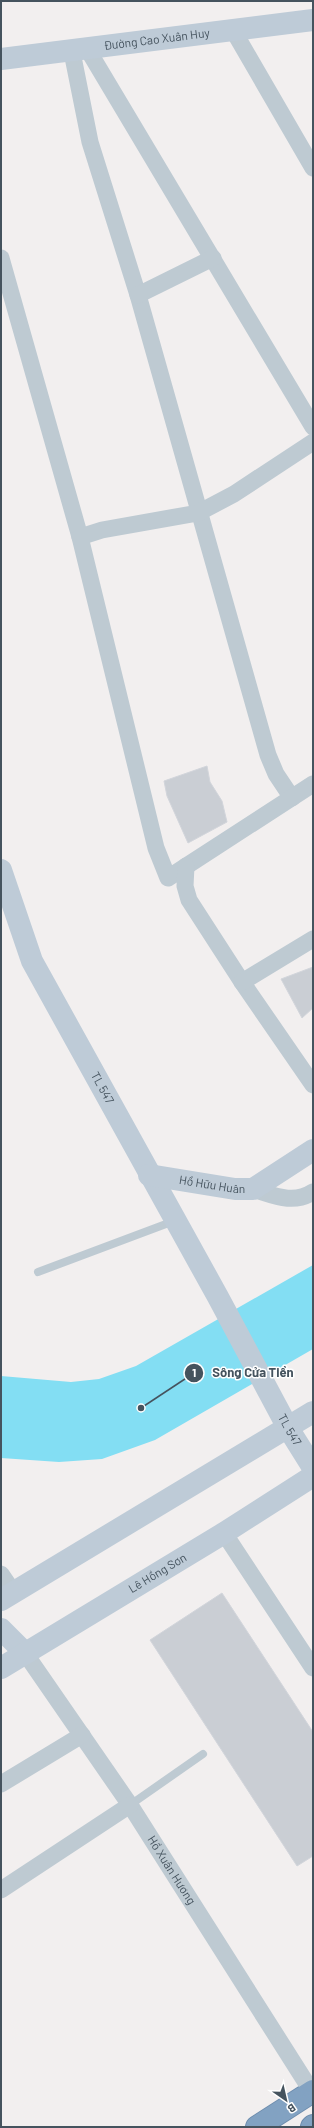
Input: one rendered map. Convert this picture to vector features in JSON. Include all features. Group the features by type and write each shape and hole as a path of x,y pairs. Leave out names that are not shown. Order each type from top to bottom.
{"highway":[{"path":"257,2127 313,2092"}],"street":[{"name":"Đường Cao Xuân Huy","path":"1,59 80,51 313,20"},
{"path":"232,30 313,168"},
{"path":"80,51 213,258 313,427"},
{"path":"80,51 90,142 138,295 198,512 268,755 276,774 292,798"},
{"path":"1,258 80,537 156,848 168,878 313,784"},
{"path":"138,295 213,258"},
{"path":"80,537 102,530 198,512 234,494 313,442"},
{"path":"186,866 185,886 189,900 242,982 313,1085"},
{"name":"TL 547","path":"1,870 32,961 149,1175 218,1297 288,1428 313,1468"},
{"path":"242,982 313,939"},
{"name":"Hồ Hữu Huân","path":"149,1175 235,1189 253,1189 313,1150"},
{"path":"253,1189 283,1198 304,1198 313,1192"},
{"path":"1,1574 7,1596 313,1412"},
{"name":"Lê Hồng Sơn","path":"1,1668 224,1533 313,1476"},
{"path":"224,1533 313,1668"},
{"path":"1,1629 25,1653"},
{"name":"Hồ Xuân Hương","path":"25,1653 130,1806 313,2092"},
{"path":"1,1784 82,1735"},
{"path":"1,1890 130,1806"}],"lane":[{"path":"38,1272 175,1220"},
{"path":"130,1806 203,1754"}],"water":[{"path":"313,1265 313,1349 155,1440 102,1459 59,1462 1,1458 1,1376 71,1382 99,1379 136,1366"}],"building":[{"path":"207,766 210,782 222,801 227,822 188,843 167,796 164,781"},
{"path":"313,967 313,1008 302,1018 281,979"},
{"path":"222,1593 313,1732 313,1856 297,1866 150,1640"}],"place":[{"name":"Sông Cửa Tiền","path":"141,1408"}]}
